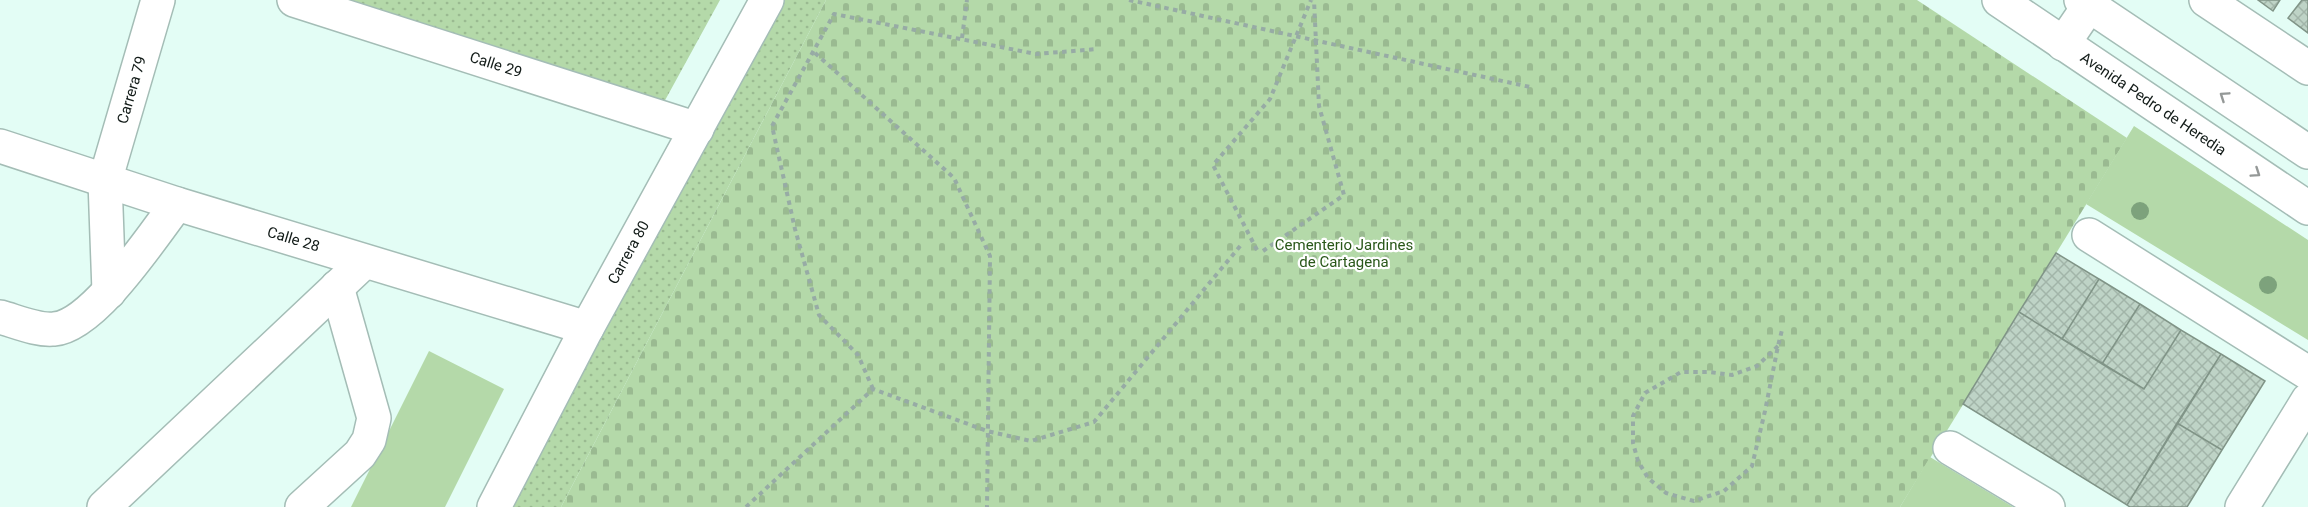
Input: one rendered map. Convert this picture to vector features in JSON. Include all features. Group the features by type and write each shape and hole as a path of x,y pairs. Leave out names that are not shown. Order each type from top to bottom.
{"main road":[{"name":"Carrera 79","path":"109,292 105,181 158,0"},
{"name":"Calle 29","path":"294,0 697,129"},
{"name":"Carrera 80","path":"494,507 587,328 767,0"},
{"name":"Avenida Pedro de Heredia","path":"1999,0 2308,208"},
{"path":"2206,0 2308,68"},
{"path":"2062,44 2088,2 2308,152"},
{"name":"Calle 28","path":"0,146 364,262 587,328"},
{"path":"0,317 54,330 78,320 109,292 177,204"},
{"path":"2089,235 2308,373"},
{"path":"104,507 364,262"},
{"path":"302,507 360,454 369,440 374,418 337,287"},
{"path":"2242,507 2308,400"},
{"path":"1950,448 2048,507"}],"path":[{"path":"962,38 967,0"},
{"path":"1129,0 1530,87"},
{"path":"1257,250 1213,165 1270,99 1312,0"},
{"path":"1263,251 1344,195 1319,106 1312,0"},
{"path":"1098,49 1036,54 834,14 772,126 795,229 819,315 858,356 873,389 987,431 1031,441 1094,422 1241,245"},
{"path":"814,53 954,178 990,256 987,507"},
{"path":"1778,346 1757,366 1732,375 1681,372 1645,393 1634,416 1633,443 1638,461 1648,478 1666,493 1694,501 1724,491 1752,466 1782,330"},
{"path":"746,507 873,389"}],"green space":[{"path":"334,0 720,0 663,104"},
{"path":"781,0 826,0 561,507 509,507"},
{"name":"Cementerio Jardines de Cartagena","path":"826,0 1917,0 2127,138 1900,507 561,507"},
{"path":"2134,126 2308,240 2308,340 2086,204"},
{"path":"429,351 504,389 445,507 351,507"},
{"path":"1930,457 2013,507 1900,507"}],"building":[{"path":"2258,0 2280,0 2273,11"},
{"path":"2302,0 2308,0 2308,33 2288,18"},
{"path":"2056,253 2099,279 2062,339 2019,312"},
{"path":"2099,279 2140,304 2102,364 2062,339"},
{"path":"2140,304 2181,330 2144,389 2102,364"},
{"path":"2019,312 2144,389 2181,330 2221,354 2127,505 1963,404"},
{"path":"2221,354 2265,381 2222,450 2177,423"},
{"path":"2177,423 2222,450 2187,507 2130,507 2127,505"}]}
